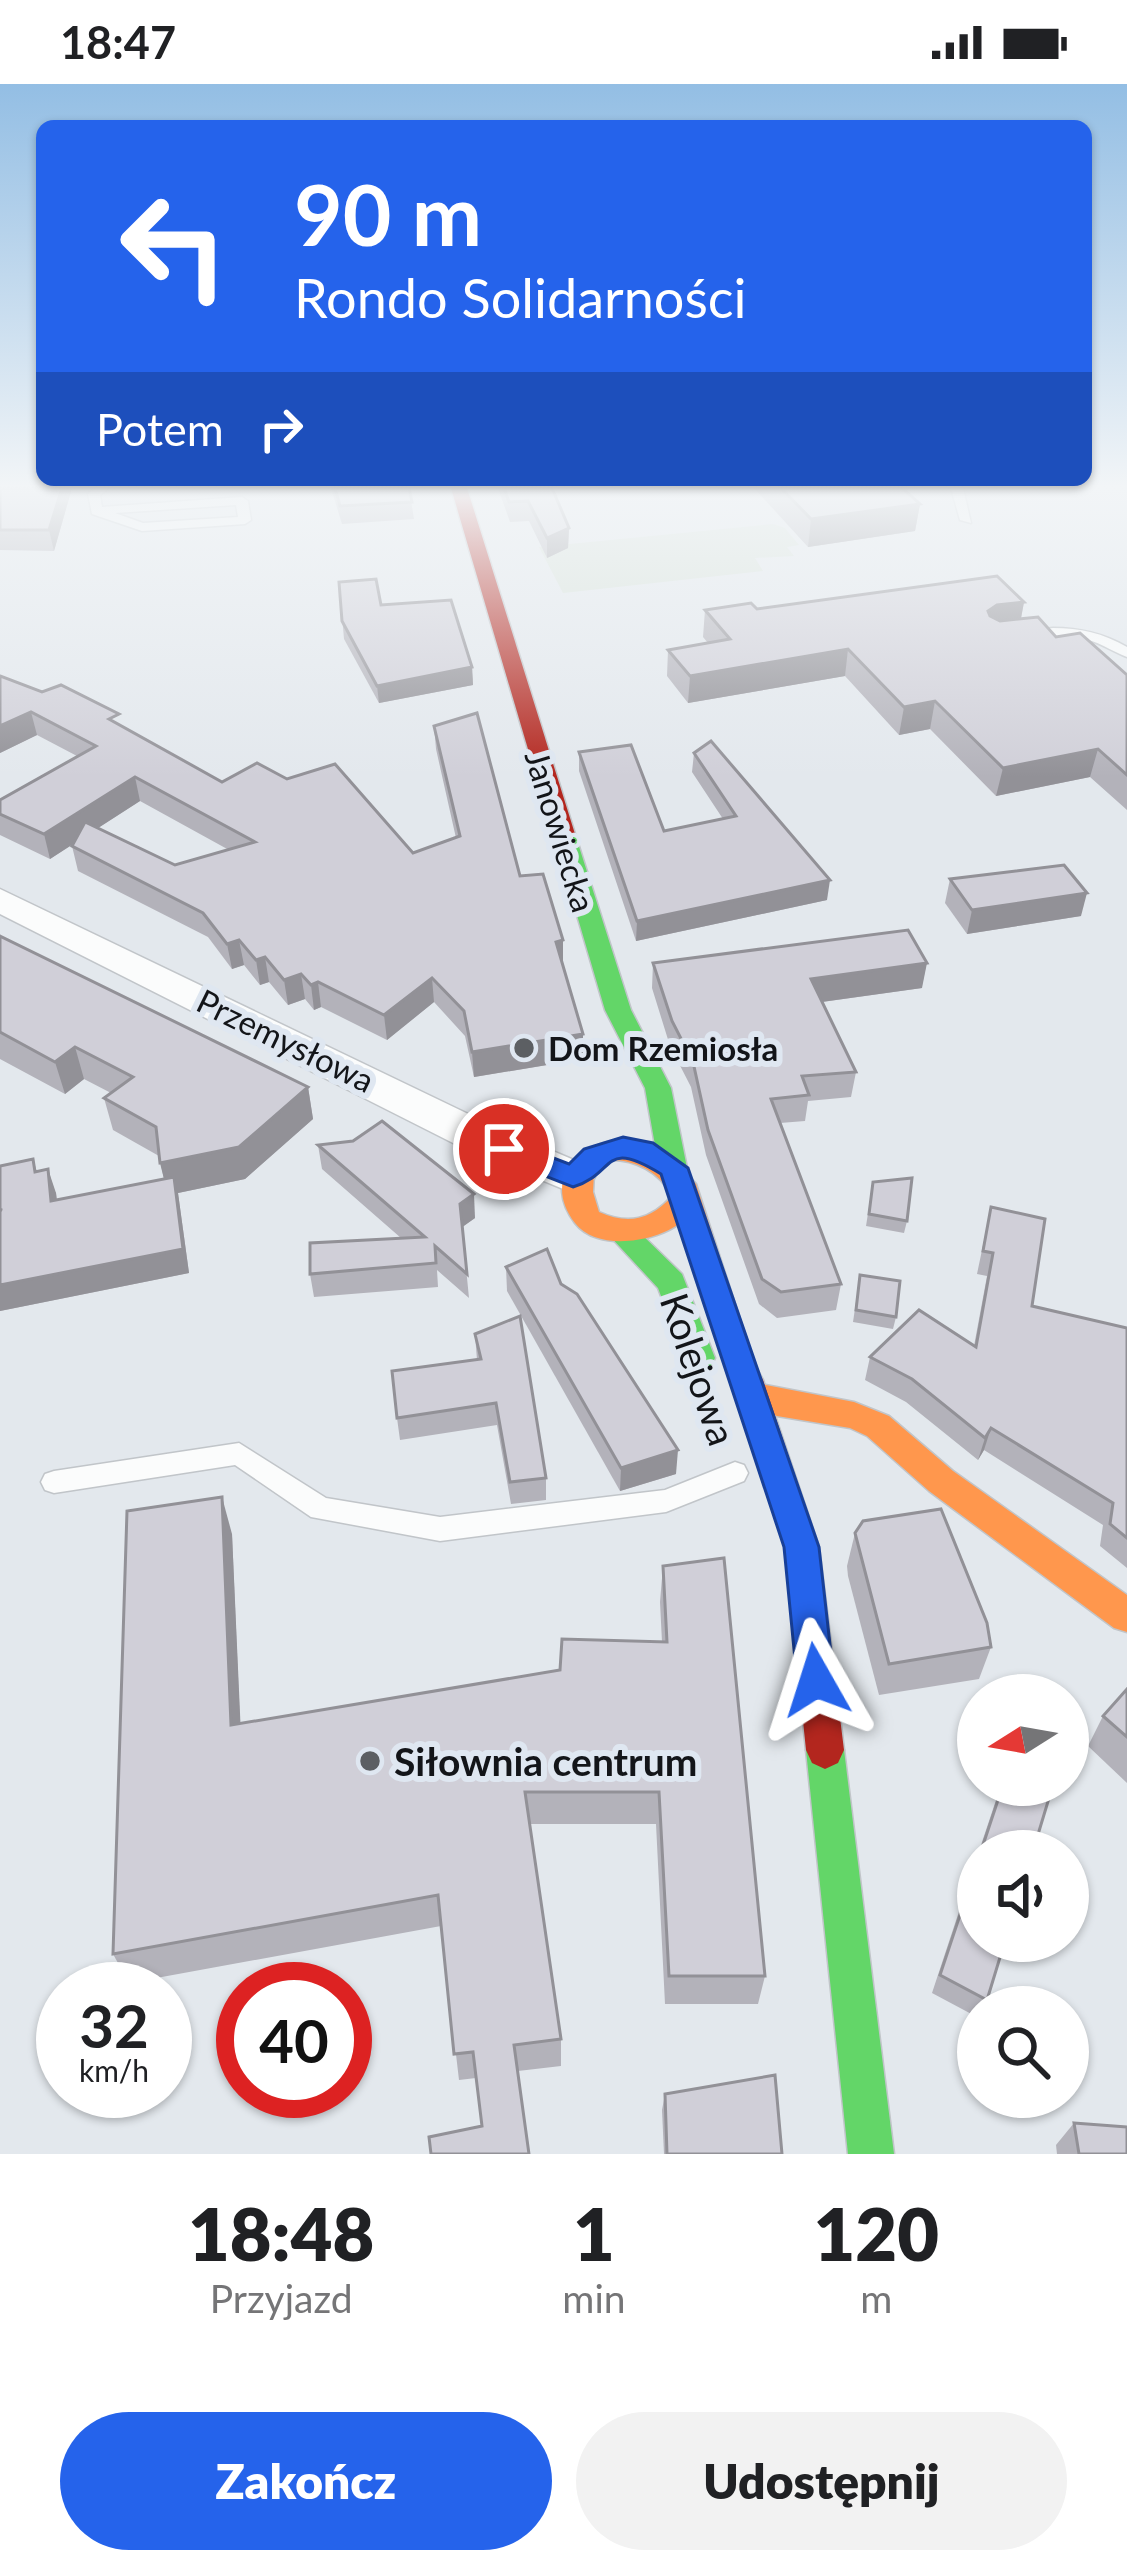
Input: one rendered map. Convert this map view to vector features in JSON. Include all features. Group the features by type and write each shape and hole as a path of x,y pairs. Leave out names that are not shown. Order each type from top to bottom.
{"street":[{"name":"Janowiecka","path":"488,585 617,1010 658,1088 674,1168"},
{"name":"Przemysłowa","path":"0,900 474,1135 573,1177"},
{"path":"617,1010 630,1094"},
{"path":"624,1138 674,1168 685,1200 659,1227 622,1234 586,1219 572,1190 573,1177 594,1156 624,1138"},
{"name":"Kolejowa","path":"685,1200 752,1394 783,1459 802,1547 871,2154"},
{"name":"Kolejowa","path":"622,1234 671,1282 710,1392"},
{"path":"752,1394 777,1403 854,1415 878,1426 941,1481 1125,1616"},
{"path":"860,1452 941,1481"},
{"path":"735,1473 783,1459"},
{"name":"Kolejowa","path":"782,1617 820,1724"}],"lane":[{"path":"1017,636 1082,631 1103,637 1127,653"},
{"path":"54,1482 239,1454 320,1509 440,1528 665,1501 735,1473"}],"shaded area":[{"path":"559,585 639,585 563,593"}],"building":[{"path":"339,585 377,585 381,605 451,600 472,667 377,686 342,621"},
{"path":"934,585 1006,585 1024,602 997,605 988,611 990,616 1000,621 1038,617 1056,637 1080,633 1127,675 1127,775 1098,749 1003,768 935,701 904,707 848,649 690,676 668,650 730,639 705,610 751,603 757,609"},
{"path":"0,676 42,692 61,685 119,714 109,719 222,782 257,763 287,779 335,764 413,853 460,836 434,726 477,713 520,876 543,874 563,940 556,942 583,1034 472,1052 464,1011 432,978 384,1015 318,982 311,985 301,974 284,980 265,957 256,960 239,940 227,944 203,913 72,846 85,822 175,865 255,842 135,777 44,834 0,814 0,800 96,746 31,712 0,726"},
{"path":"711,741 830,880 637,921 579,752 631,745 664,831 736,816 694,753"},
{"path":"1064,865 1087,893 972,910 950,879"},
{"path":"908,930 927,963 811,979 856,1072 802,1076 809,1095 771,1099 841,1284 781,1292 762,1279 708,1130 693,1062 672,1021 653,963"},
{"path":"0,936 308,1087 239,1147 160,1163 156,1127 104,1098 133,1077 75,1047 55,1062 0,1032"},
{"path":"382,1121 474,1194 460,1204 467,1274 435,1246 436,1263 310,1274 310,1243 425,1237 318,1145 353,1141"},
{"path":"33,1159 35,1172 48,1169 51,1201 174,1177 183,1249 0,1285 0,1166"},
{"path":"912,1178 907,1221 869,1214 873,1182"},
{"path":"991,1207 1045,1219 1032,1306 1127,1328 1127,1538 1110,1524 1113,1503 991,1428 985,1438 912,1379 870,1357 919,1310 976,1347 993,1253 983,1251"},
{"path":"547,1249 561,1284 577,1294 678,1450 621,1468 506,1267"},
{"path":"860,1275 900,1281 896,1317 856,1310"},
{"path":"520,1316 546,1478 510,1482 496,1403 397,1418 392,1371 481,1359 475,1334"},
{"path":"222,1497 231,1725 560,1670 562,1639 667,1642 663,1566 724,1558 765,1976 669,1976 659,1792 525,1792 561,2039 514,2045 529,2154 431,2154 429,2137 482,2126 473,2052 454,2054 438,1895 113,1954 127,1511"},
{"path":"941,1509 987,1623 991,1647 889,1664 855,1533 863,1521"},
{"path":"1127,1689 1127,1737 1103,1716"},
{"path":"996,1806 1047,1806 1039,1830 988,1830"},
{"path":"957,1924 957,1962 999,1962 991,1986 961,1986 940,1975"},
{"path":"775,2075 782,2154 667,2154 665,2094"},
{"path":"1074,2123 1127,2127 1127,2154 1079,2154"}],"traffic: fast":[{"path":"564,834 618,1010 658,1088 673,1168"},
{"path":"623,1234 671,1282 699,1358"},
{"path":"825,1750 871,2154"}],"traffic: slow":[{"path":"685,1200 652,1227 615,1229 587,1219 578,1192 580,1172 589,1158 623,1150 664,1167 682,1184 747,1380"},
{"path":"752,1394 777,1403 854,1415 878,1426 941,1481 1127,1616"}],"traffic: jam":[{"path":"488,585 564,834"},
{"path":"747,1380 802,1547 825,1750"}],"place":[{"name":"Dom Rzemiosła","path":"524,1048"},
{"name":"Siłownia centrum","path":"370,1761"}],"route":[{"path":"504,1149 573,1177 594,1156 623,1147 661,1157 674,1168 802,1547 816,1680"}]}
